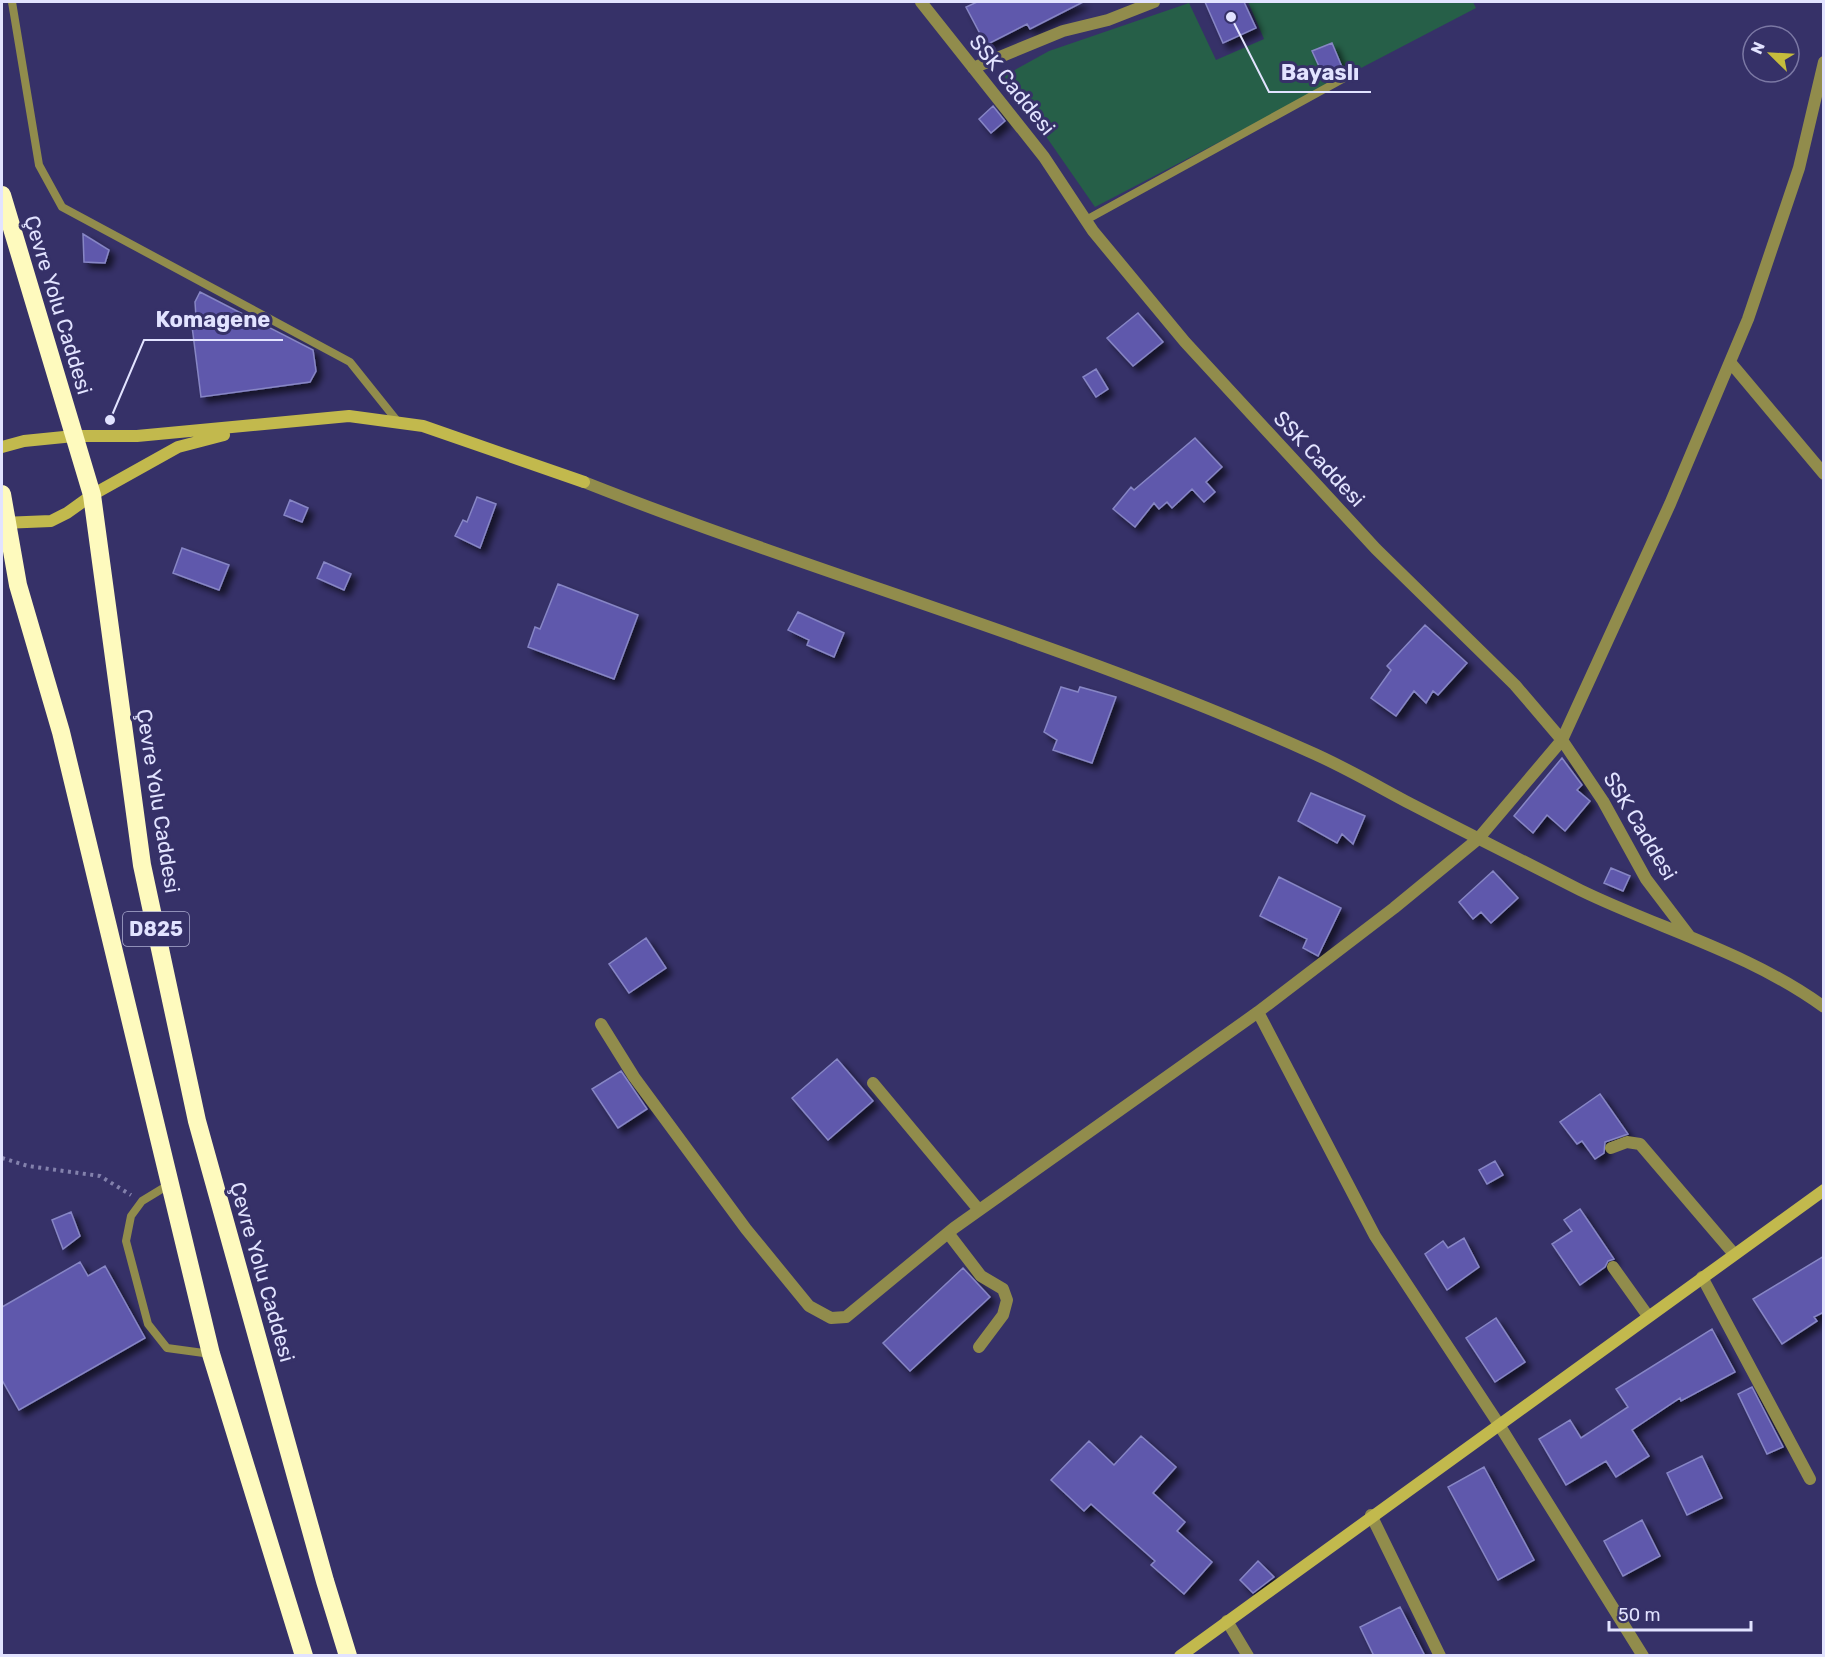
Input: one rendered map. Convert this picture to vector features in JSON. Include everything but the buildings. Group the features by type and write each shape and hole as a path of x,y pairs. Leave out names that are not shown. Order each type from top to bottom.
{"highway":[{"name":"Çevre Yolu Caddesi","path":"2,195 92,495 142,865 197,1121 324,1581 348,1656"},
{"name":"D825","path":"2,494 4,523 18,585 62,732 211,1354 304,1656"}],"street":[{"name":"SSK Caddesi","path":"921,2 1044,157 1086,220 1156,309 1376,549 1515,685 1562,740 1604,801 1646,879 1691,938"},
{"path":"973,68 1063,31 1108,20 1154,2"},
{"path":"601,1024 648,1096 746,1229 809,1306 831,1318 846,1317 948,1233 1258,1012 1394,908 1478,839 1562,740 1670,504 1748,319 1799,168 1824,62"},
{"path":"1730,362 1824,474"},
{"path":"2,447 24,441 74,436 137,436 349,416 423,426 584,482 674,518 878,586 1131,678 1310,751 1630,915 1722,950 1803,991 1824,1006"},
{"path":"4,523 51,521 67,513 92,495 178,447 254,426"},
{"path":"1258,1012 1375,1236 1498,1424 1643,1656"},
{"path":"873,1083 979,1210"},
{"path":"1611,1148 1627,1142 1640,1144 1734,1254"},
{"path":"1180,1656 1283,1583 1371,1515 1824,1190"},
{"path":"948,1233 981,1276 1003,1289 1007,1300 1003,1315 979,1347"},
{"path":"1613,1267 1648,1316"},
{"path":"1702,1277 1810,1479"},
{"path":"1371,1515 1440,1656"},
{"path":"1227,1621 1248,1656"}],"lane":[{"path":"12,2 39,165 62,207 350,362 398,422"},
{"path":"1086,220 1348,76"},
{"path":"170,1184 142,1201 131,1216 126,1241 148,1324 167,1348 211,1354"}],"path":[{"path":"2,1158 28,1166 100,1176 142,1201"}],"green space":[{"path":"1248,2 1473,2 1476,8 1095,207 1004,76 1049,51 1189,3 1216,60 1264,39"}],"place":[{"name":"Bayaslı","path":"1231,17"},
{"name":"Komagene","path":"110,420"}]}
